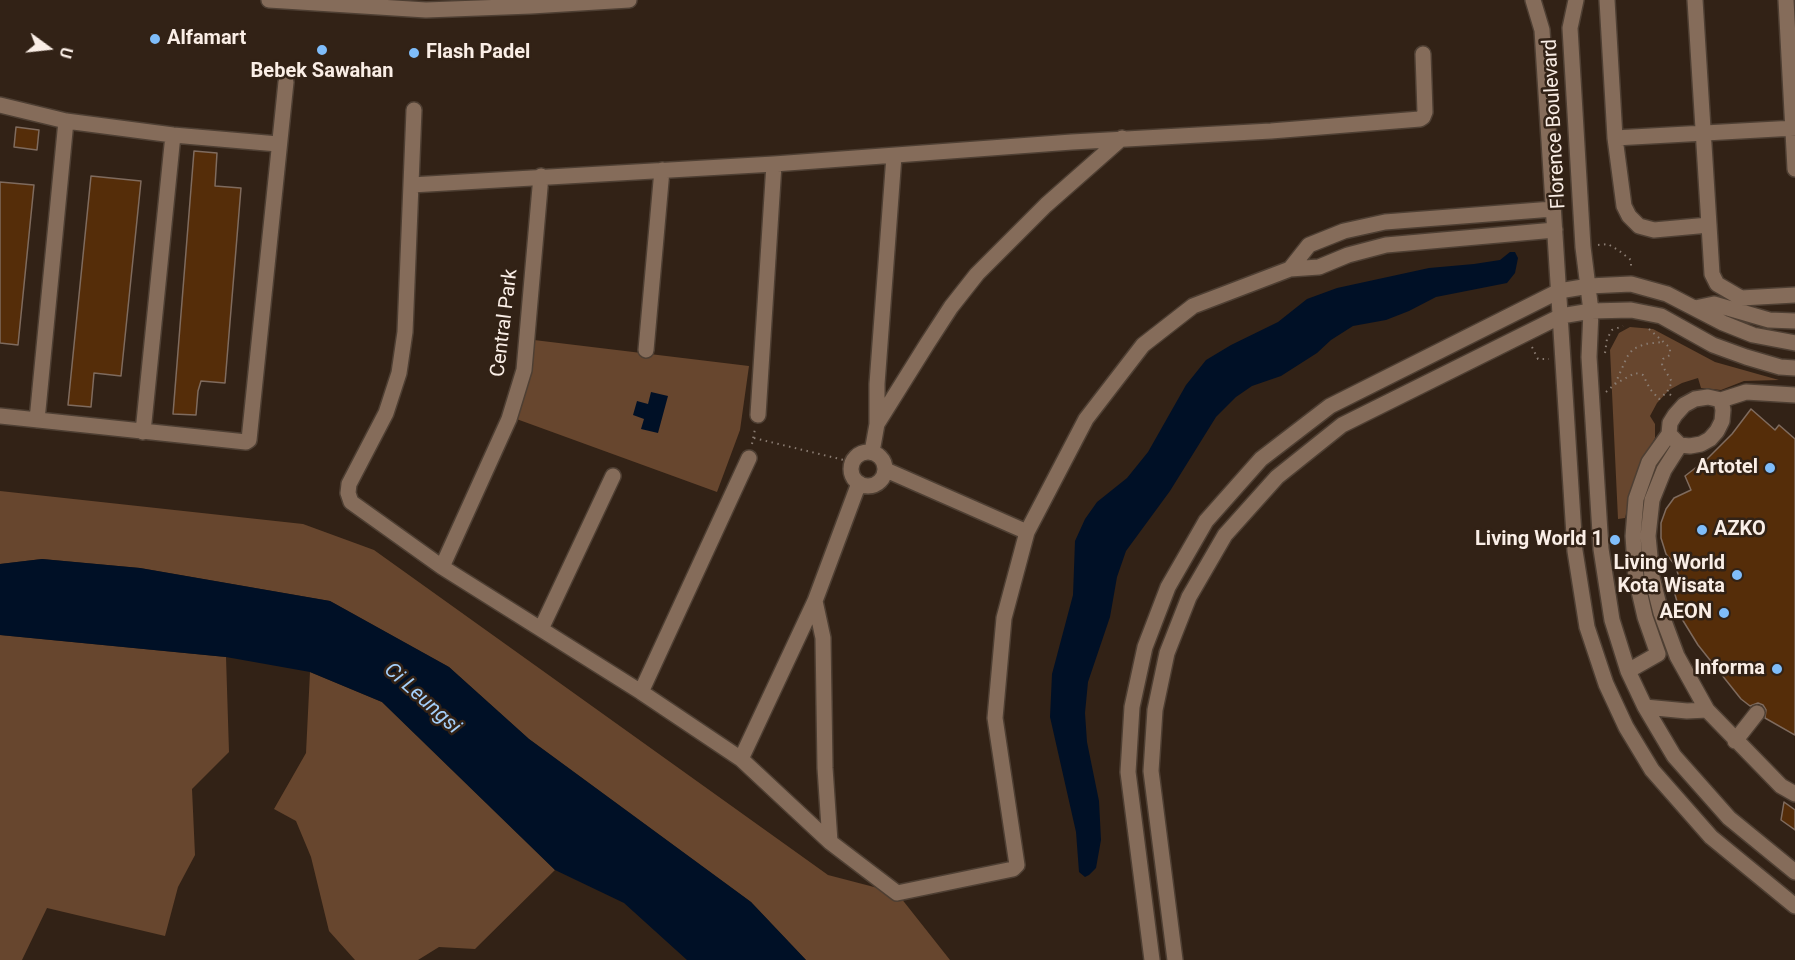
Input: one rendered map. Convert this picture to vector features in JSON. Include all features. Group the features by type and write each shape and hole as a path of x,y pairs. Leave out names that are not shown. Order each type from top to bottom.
{"street":[{"path":"269,0 426,10 629,0"},
{"name":"Florence Boulevard","path":"1533,0 1542,30 1575,551 1587,627 1606,684 1626,727 1652,770 1711,837 1795,906"},
{"name":"Florence Boulevard","path":"1576,0 1570,28 1583,247 1590,286 1589,357 1601,549 1612,620 1628,671 1674,756 1729,818 1795,872"},
{"path":"1606,0 1615,138 1624,206 1629,216 1639,226 1654,230 1709,225"},
{"path":"1695,0 1712,274 1717,284 1741,298 1795,295"},
{"path":"1786,0 1795,169"},
{"path":"411,185 774,164 1420,119 1425,112 1423,54"},
{"path":"0,416 246,442 250,438 286,82"},
{"path":"0,105 66,121 173,135 278,144"},
{"path":"414,110 405,332 399,373 386,413 349,484 348,493 351,502 442,567 640,692 741,759 830,842 897,893 1013,869 1017,865 995,718 1004,618 1027,532 1086,419 1143,345 1193,306 1290,269 1318,267 1348,255 1386,245 1555,230"},
{"path":"37,420 66,121"},
{"path":"1615,138 1794,128"},
{"path":"143,432 173,135"},
{"path":"877,424 933,334 977,274 1046,205 1122,138"},
{"path":"872,452 877,424 877,384 894,156"},
{"path":"758,415 774,164"},
{"path":"646,350 662,170"},
{"name":"Central Park","path":"442,567 509,419 524,370 541,176"},
{"path":"1290,269 1310,246 1344,231 1385,222 1553,209"},
{"path":"1152,960 1128,771 1132,707 1145,647 1168,587 1206,521 1261,459 1330,406 1559,291 1590,286 1631,284 1667,294 1723,323 1753,334 1795,344"},
{"path":"1695,308 1714,304 1769,320 1795,321"},
{"path":"1175,960 1151,771 1155,710 1167,653 1189,597 1225,535 1277,477 1342,425 1561,316 1591,311 1631,310 1661,316 1713,345 1780,367 1795,368"},
{"path":"1795,395 1746,392 1721,400 1708,397 1695,399 1684,405 1670,423 1674,439 1652,500 1648,536 1652,577 1661,613 1677,656 1707,710 1781,786 1795,794"},
{"path":"1674,439 1690,446 1710,439 1722,421 1721,400"},
{"path":"1658,654 1645,617 1636,578 1633,536 1636,499 1649,462 1674,439"},
{"path":"872,452 882,458 886,470 881,480 870,486 859,483 852,474 852,462 861,453 872,452"},
{"path":"640,692 748,459"},
{"path":"886,470 1027,532"},
{"path":"541,629 613,476"},
{"path":"741,759 815,601 859,483"},
{"path":"815,601 823,638 825,768 830,842"},
{"path":"1628,671 1658,654 1677,656"},
{"path":"1646,707 1687,711 1707,710"},
{"path":"1735,741 1757,713"}],"path":[{"path":"1583,247 1608,244 1631,260 1631,284"},
{"path":"1589,357 1605,355 1606,339 1617,327 1630,324 1631,310"},
{"path":"1605,383 1606,393 1615,384 1635,373 1643,375 1650,389 1659,399 1667,392 1672,382 1662,365 1663,359 1670,355 1670,348 1645,325"},
{"path":"1524,334 1538,359 1563,358"},
{"path":"1615,384 1627,357 1633,350 1645,344 1663,342"},
{"path":"1667,392 1684,405"},
{"path":"748,459 758,415"},
{"path":"754,438 852,462"}],"shaded area":[{"path":"1630,327 1653,329 1715,362 1779,380 1744,381 1721,390 1701,388 1698,378 1669,390 1657,403 1650,416 1655,424 1655,438 1637,471 1625,518 1618,519 1610,350 1619,333"},
{"path":"534,340 749,366 740,430 717,492 511,417"},
{"path":"0,491 303,524 374,550 828,875 897,893 950,960 806,960 751,902 529,739 449,667 330,601 140,568 42,559 0,564"},
{"path":"0,635 226,657 229,752 192,789 195,855 178,887 165,936 47,908 22,960 0,960"},
{"path":"310,672 382,702 555,870 475,949 439,947 418,960 355,960 329,931 311,857 296,821 274,809 306,753"}],"water":[{"path":"1510,252 1515,252 1518,258 1515,273 1507,283 1436,297 1386,320 1353,326 1281,376 1252,386 1236,397 1216,417 1170,491 1126,551 1117,577 1110,617 1088,682 1085,713 1087,742 1099,801 1101,840 1096,868 1085,877 1079,872 1076,832 1050,717 1052,674 1073,595 1075,541 1085,519 1097,502 1127,478 1148,452 1186,385 1206,360 1278,322 1307,299 1337,288 1429,268 1500,260"},
{"path":"651,392 668,396 658,433 641,429 644,419 633,415 637,401 648,404"},
{"name":"Ci Leungsi","path":"42,559 140,568 330,601 449,667 529,739 751,902 806,960 687,960 624,903 555,870 382,702 310,672 226,657 0,635 0,564"}],"building":[{"path":"16,127 39,130 37,150 14,147"},
{"path":"194,151 217,153 215,186 241,188 225,383 201,381 196,415 173,414"},
{"path":"91,176 141,181 121,376 94,373 91,407 68,405"},
{"path":"0,182 34,185 18,345 0,343"},
{"name":"Living World Kota Wisata","path":"1751,409 1775,430 1779,425 1795,439 1795,735 1765,718 1766,710 1763,705 1758,703 1750,706 1741,699 1698,645 1682,619 1674,591 1682,586 1675,565 1666,554 1661,538 1661,523 1666,509 1674,498 1691,490 1685,476 1707,459 1732,434"},
{"path":"1784,802 1795,810 1795,830 1781,820"}],"place":[{"name":"Alfamart","path":"155,39"},
{"name":"Bebek Sawahan","path":"322,50"},
{"name":"Flash Padel","path":"414,53"},
{"name":"Artotel","path":"1770,468"},
{"name":"AZKO","path":"1702,530"},
{"name":"Living World 1","path":"1615,540"},
{"name":"Living World Kota Wisata","path":"1737,575"},
{"name":"AEON","path":"1724,613"},
{"name":"Informa","path":"1777,669"}]}
